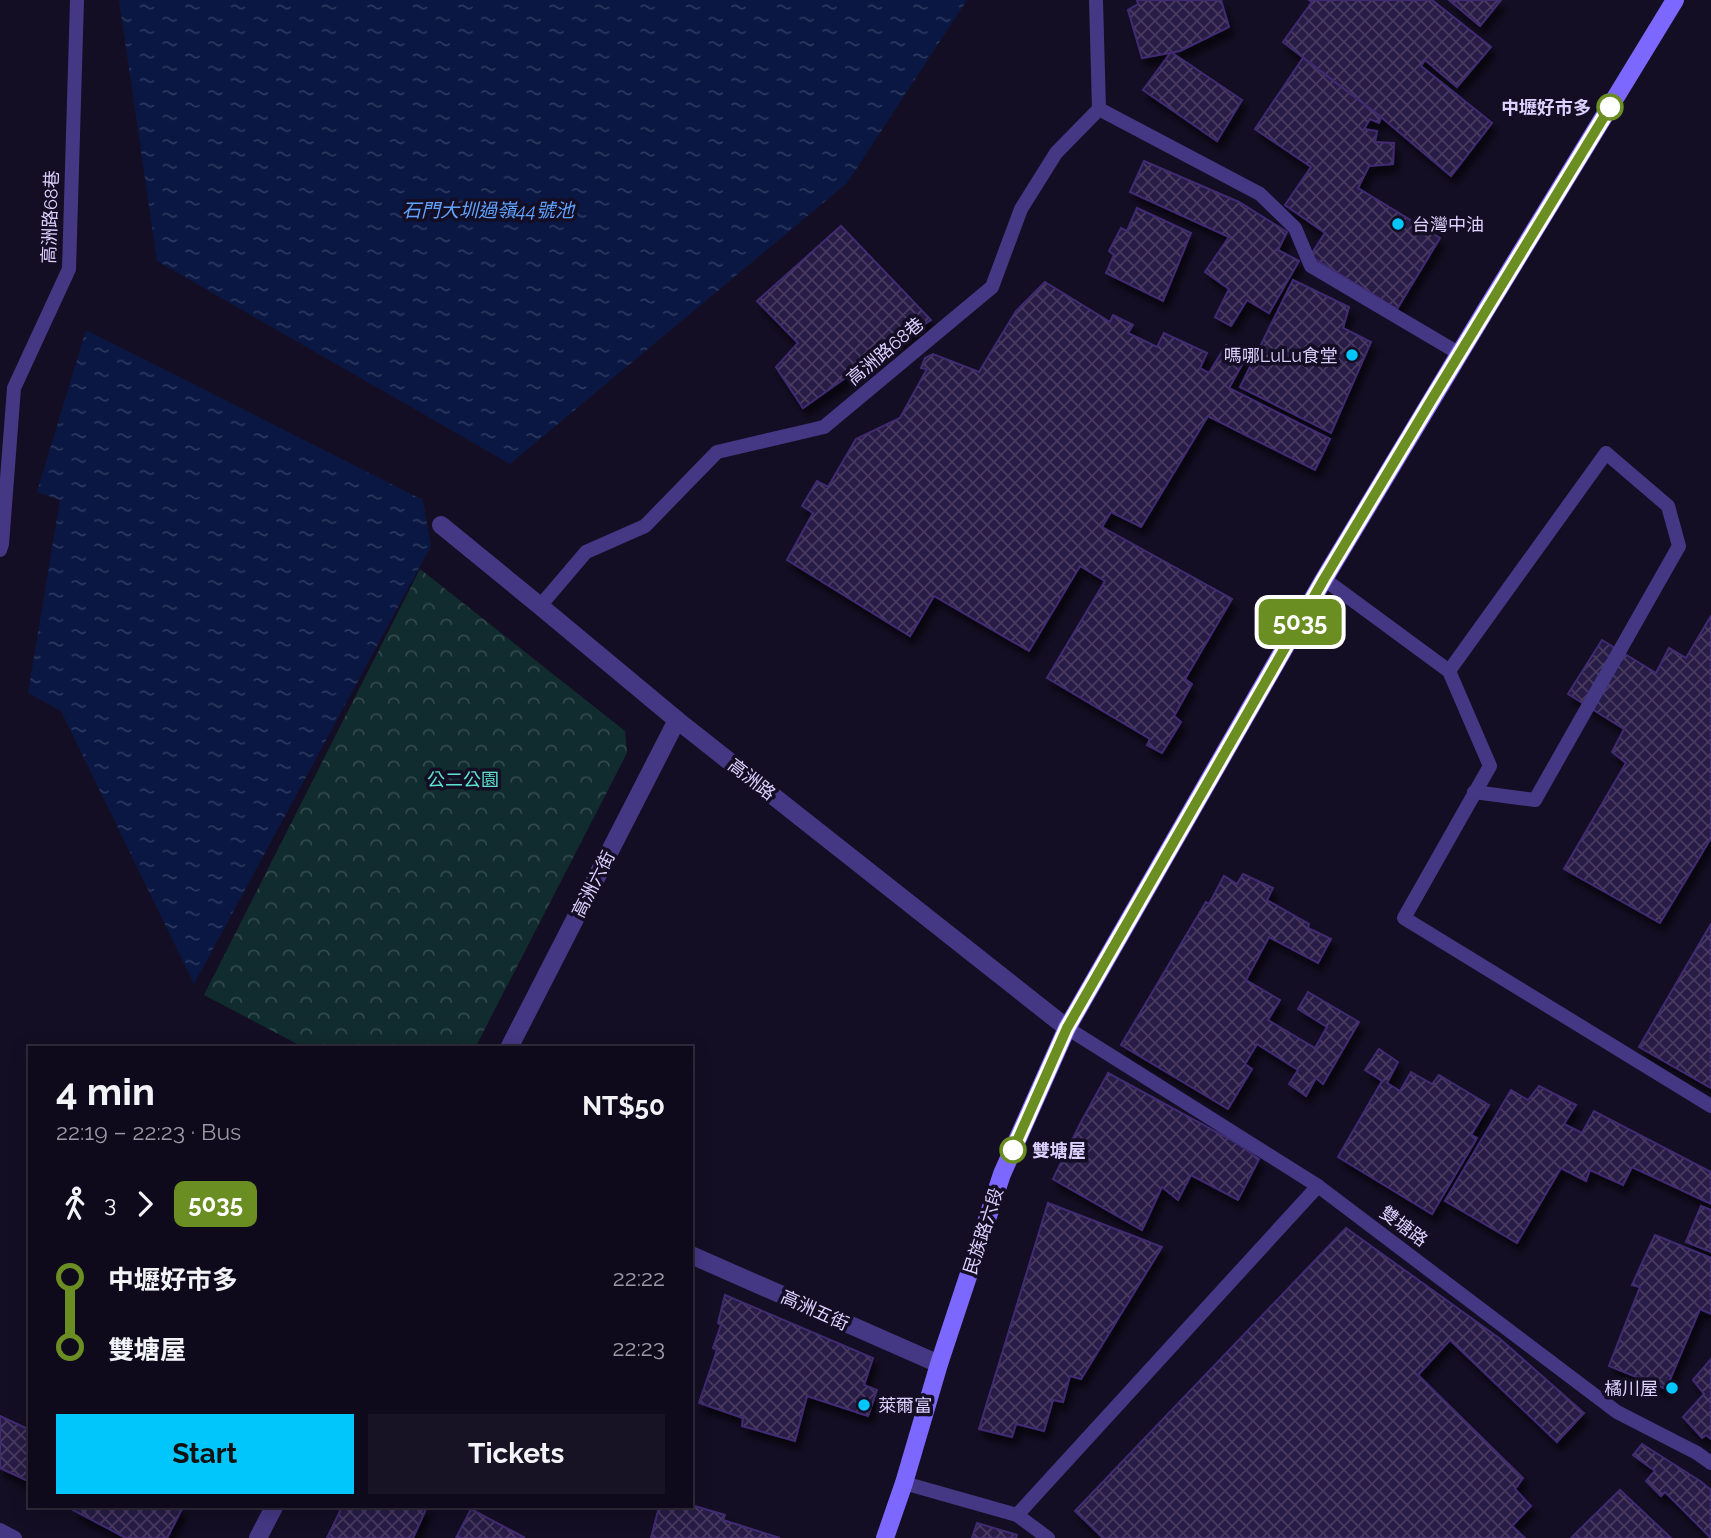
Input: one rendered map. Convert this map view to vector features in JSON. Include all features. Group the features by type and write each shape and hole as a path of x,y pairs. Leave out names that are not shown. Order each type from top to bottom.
{"main road":[{"name":"民族路六段","path":"885,1538 1002,1174 1067,1028 1324,579 1675,0"}],"street":[{"name":"高洲路","path":"441,525 677,720 1067,1028"},
{"name":"高洲六街","path":"510,1046 677,720"},
{"name":"高洲五街","path":"693,1256 939,1364"},
{"path":"258,1538 273,1508"}],"lane":[{"name":"高洲路68巷","path":"0,550 14,388 69,269 76,0"},
{"path":"1096,0 1099,109 1260,194 1295,228 1311,266 1460,354"},
{"name":"高洲路68巷","path":"540,606 586,552 645,526 717,452 824,427 992,287 1021,209 1056,153 1099,109"},
{"path":"1449,671 1606,453 1668,506 1679,546 1535,800 1474,792"},
{"path":"1324,579 1449,671 1490,766 1404,918 1711,1106"},
{"name":"雙塘路","path":"1067,1028 1318,1186 1617,1412 1697,1453 1711,1463"},
{"path":"1017,1515 1318,1186"},
{"path":"904,1483 1017,1515 1048,1538"},
{"path":"0,1530 15,1538"}],"green space":[{"name":"公二公園","path":"420,569 625,731 627,753 476,1046 301,1046 204,995"}],"water":[{"name":"石門大圳過嶺44號池","path":"119,0 967,0 847,183 510,464 157,261"},
{"path":"86,330 423,500 431,546 194,984 61,711 28,693 60,500 37,492"}],"building":[{"path":"1137,0 1221,0 1229,27 1180,51 1142,58 1128,10 1138,4"},
{"path":"1309,0 1432,0 1491,47 1457,87 1425,60 1421,66 1492,123 1451,176 1381,117 1283,42 1312,2"},
{"path":"1449,0 1501,0 1480,26"},
{"path":"1171,52 1242,100 1217,141 1143,90"},
{"path":"1303,58 1381,117 1379,123 1370,119 1364,129 1377,131 1375,142 1394,143 1393,164 1369,166 1358,188 1440,238 1397,309 1310,256 1325,233 1285,205 1311,167 1255,129"},
{"path":"1144,161 1239,202 1287,232 1278,250 1299,261 1269,313 1247,300 1231,326 1215,317 1229,289 1205,272 1229,237 1130,192"},
{"path":"1137,208 1191,233 1163,301 1106,273 1114,255 1109,251 1121,228 1127,231"},
{"path":"841,226 931,320 803,408 776,367 798,343 757,301"},
{"path":"1293,280 1349,307 1343,328 1371,342 1331,433 1240,387"},
{"path":"1045,282 1110,322 1113,315 1133,325 1128,333 1157,347 1164,333 1207,353 1200,368 1209,373 1226,345 1247,356 1229,388 1330,439 1315,470 1208,416 1141,527 1111,512 1102,527 1232,599 1185,679 1192,684 1174,716 1181,722 1162,753 1147,745 1150,739 1047,678 1105,581 1080,566 1029,651 934,596 910,636 787,560 813,513 802,506 817,481 828,487 856,439 900,418 927,369 921,368 925,358 933,354 979,372 1016,311"},
{"path":"1711,616 1711,838 1660,923 1564,869 1626,763 1612,752 1624,729 1568,694 1602,640 1656,673 1669,648 1686,658"},
{"path":"1243,874 1273,888 1267,900 1309,924 1308,928 1331,939 1318,963 1269,937 1246,980 1280,1000 1268,1020 1315,1048 1327,1027 1298,1009 1308,992 1359,1022 1323,1084 1316,1078 1306,1096 1289,1084 1298,1070 1257,1044 1245,1064 1252,1069 1228,1109 1121,1045 1224,876 1237,884"},
{"path":"1711,924 1711,1088 1639,1047"},
{"path":"1379,1049 1398,1062 1387,1083 1400,1091 1411,1072 1432,1084 1439,1075 1489,1105 1471,1135 1477,1138 1432,1214 1338,1157 1382,1081 1365,1070"},
{"path":"1108,1073 1235,1142 1259,1159 1238,1200 1191,1175 1178,1200 1162,1187 1142,1230 1053,1179"},
{"path":"1539,1086 1576,1105 1564,1124 1582,1133 1594,1111 1711,1172 1711,1204 1632,1167 1623,1185 1590,1170 1586,1181 1561,1168 1517,1243 1445,1201 1511,1090 1528,1100"},
{"path":"1048,1203 1162,1247 1081,1379 1070,1376 1063,1402 1053,1400 1044,1431 1016,1424 1012,1437 979,1429"},
{"path":"1701,1206 1711,1210 1711,1252 1686,1242"},
{"path":"1346,1228 1499,1338 1584,1413 1557,1442 1450,1340 1418,1375 1523,1478 1515,1489 1531,1506 1512,1526 1525,1538 1103,1538 1075,1511"},
{"path":"1655,1235 1711,1258 1711,1314 1700,1309 1666,1389 1609,1366 1640,1287 1632,1285"},
{"path":"725,1295 873,1358 864,1385 877,1390 868,1416 807,1396 795,1441 742,1426 743,1418 699,1403 717,1350 713,1348 721,1325 718,1323"},
{"path":"1711,1359 1711,1439 1706,1435 1702,1438 1683,1417 1704,1394 1693,1380"},
{"path":"0,1416 28,1429 28,1481 0,1468"},
{"path":"1642,1444 1711,1490 1711,1538 1665,1492 1661,1496 1646,1481 1655,1471 1633,1455"},
{"path":"1620,1490 1671,1538 1571,1538"},
{"path":"693,1506 725,1515 723,1520 780,1538 651,1538 659,1508 693,1508"},
{"path":"182,1508 167,1538 126,1538 73,1510"},
{"path":"342,1508 427,1508 413,1538 327,1538"},
{"path":"471,1509 525,1538 456,1538"},
{"path":"977,1523 1017,1535 1016,1538 972,1538"}],"bus line":[{"name":"5035","path":"1013,1150 1067,1028 1324,579 1610,107"}],"place":[{"name":"中壢好市多","path":"1610,107"},
{"name":"台灣中油","path":"1398,224"},
{"name":"嗎哪LuLu食堂","path":"1352,355"},
{"name":"雙塘屋","path":"1013,1150"},
{"name":"橘川屋","path":"1672,1388"},
{"name":"萊爾富","path":"864,1405"}]}
